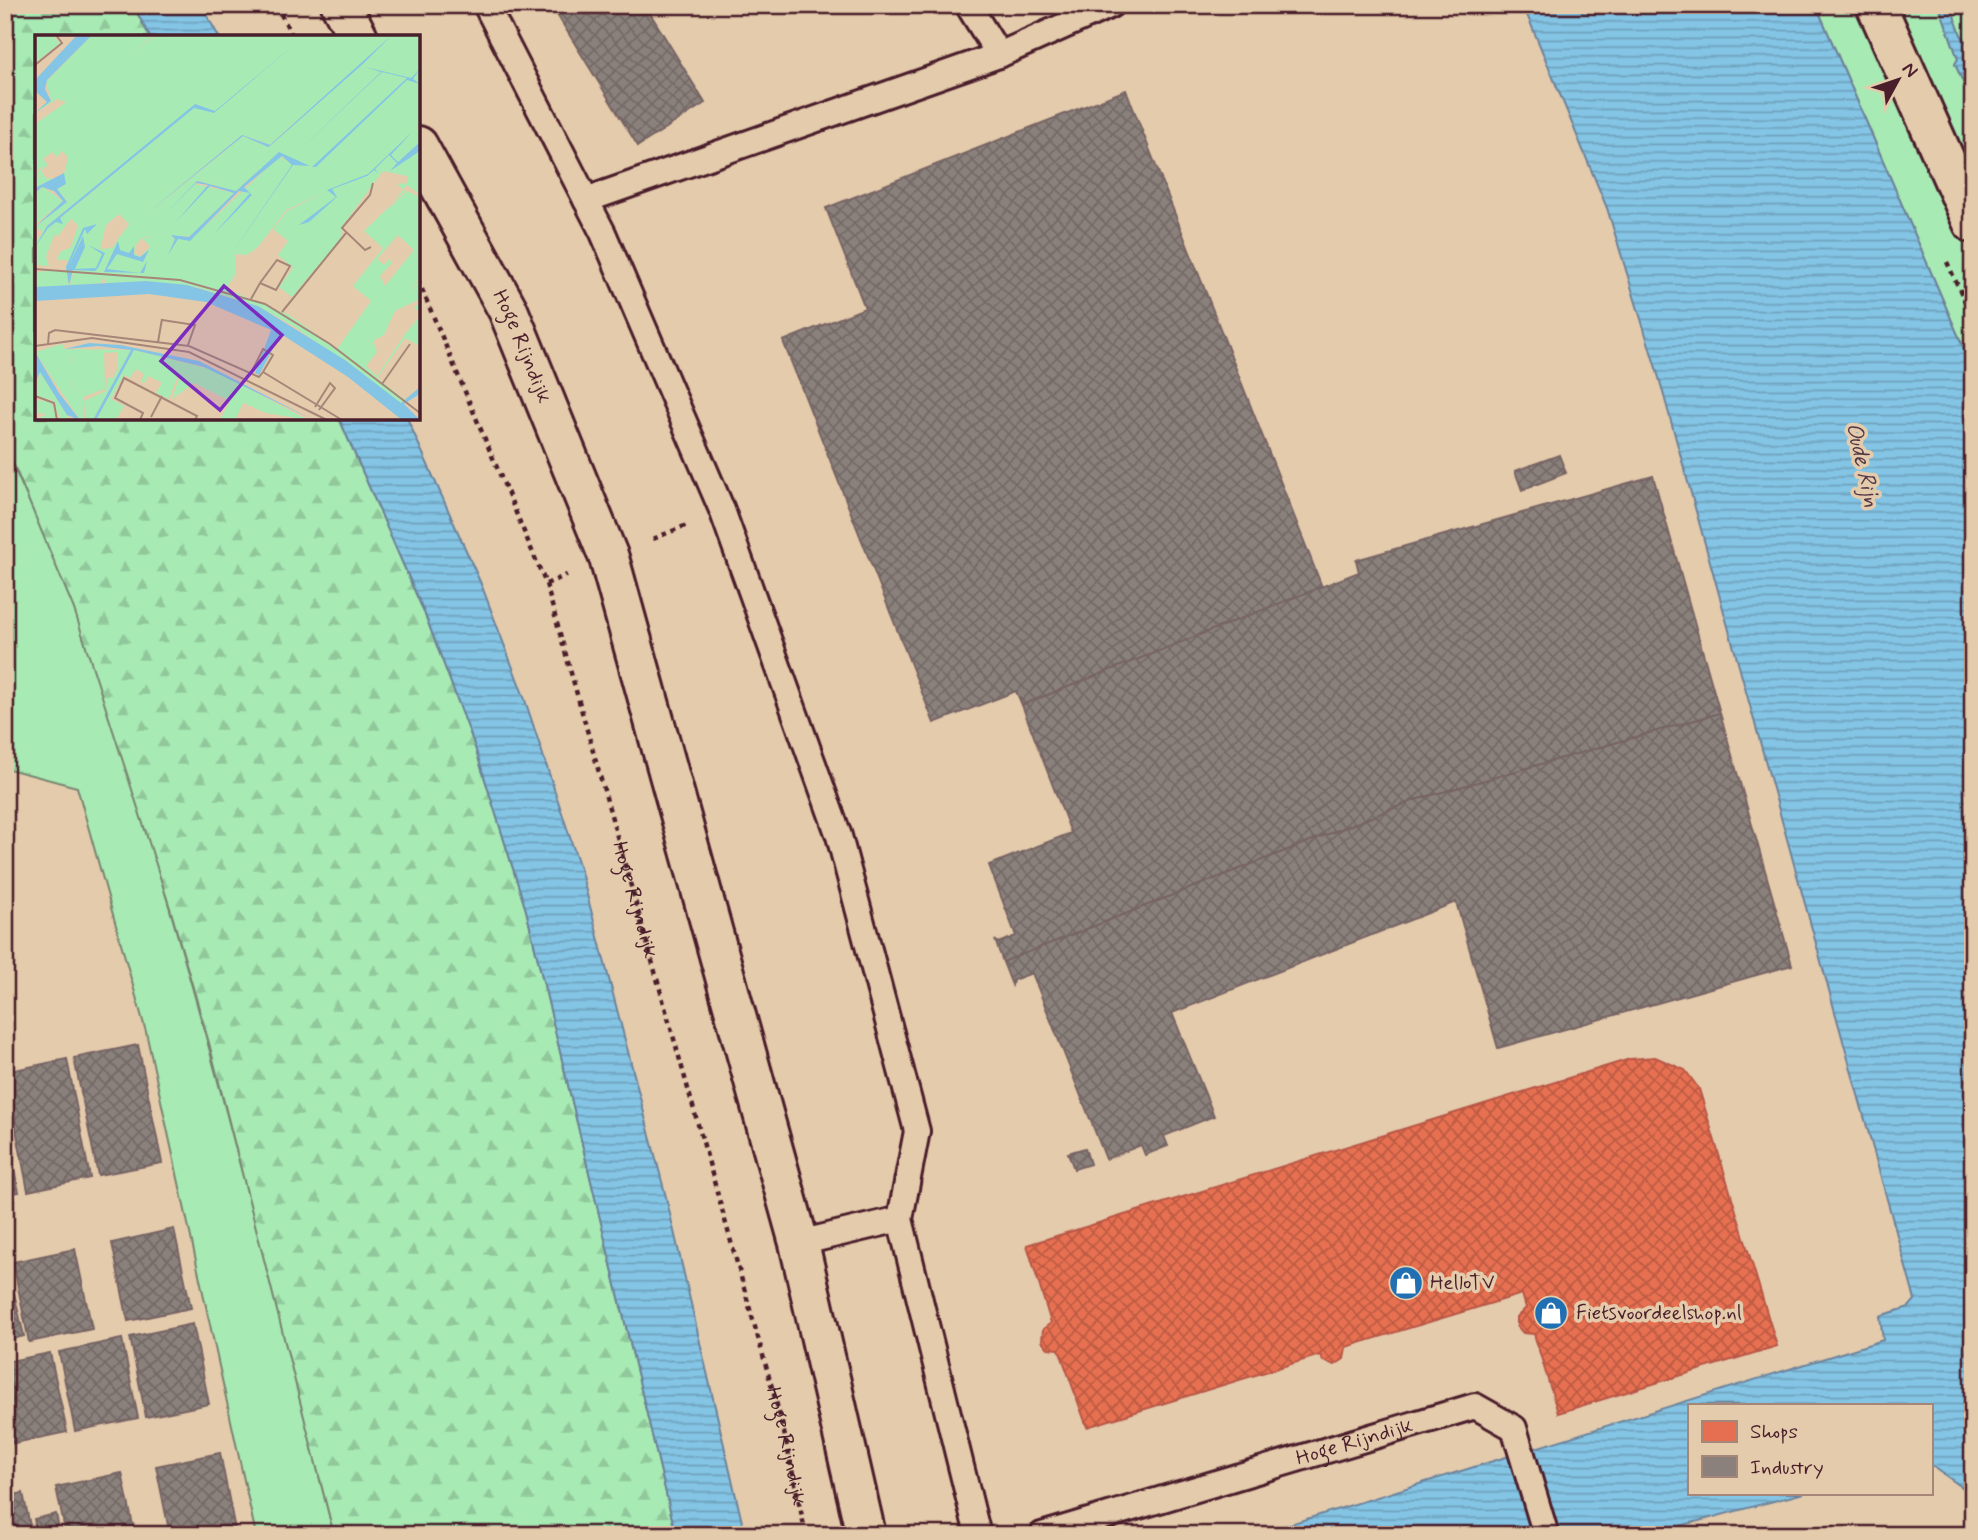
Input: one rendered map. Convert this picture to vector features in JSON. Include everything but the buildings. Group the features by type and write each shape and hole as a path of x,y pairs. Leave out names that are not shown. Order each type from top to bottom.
{"street":[{"path":"341,5 357,35"},
{"path":"1876,5 1973,223"},
{"name":"Hoge Rijndijk","path":"420,150 508,310 609,558 799,1243 866,1535"}],"lane":[{"path":"486,5 586,200 722,510 839,836 917,1131 900,1219 978,1535"},
{"path":"968,5 999,55"},
{"path":"586,200 999,55 1111,5"},
{"path":"799,1243 900,1219"},
{"name":"Hoge Rijndijk","path":"1042,1535 1475,1406 1514,1428 1546,1535"}],"path":[{"path":"276,5 292,35"},
{"name":"Hoge Rijndijk","path":"420,285 546,584 782,1423 806,1535"}],"green space":[{"path":"5,5 133,5 149,35 35,35 35,420 340,420 424,612 473,741 526,910 676,1535 334,1535 209,1043 170,908 74,609 5,444"},
{"path":"1816,5 1939,5 1958,59 1955,64 1973,104 1973,370"},
{"path":"1950,5 1973,5 1973,49 1961,35"},
{"path":"16,472 69,593 149,839 215,1070 334,1535 256,1535 146,1032 77,787 5,768 5,476"}],"water":[{"path":"133,5 201,5 218,35 149,35"},
{"name":"Oude Rijn","path":"1523,5 1816,5 1973,370 1973,1495 1932,1466 1932,1404 1688,1404 1688,1494 1800,1494 1646,1535 1255,1535 1883,1340 1880,1316 1909,1307 1915,1300 1659,378 1607,208"},
{"path":"1939,5 1950,5 1961,35 1973,49 1973,104 1955,64 1958,59"},
{"path":"340,420 408,420 481,584 524,697 580,868 666,1197 745,1535 676,1535 526,910 473,741 424,612"}],"place":[{"name":"HelloTV","path":"1406,1283"},
{"name":"Fietsvoordeelshop.nl","path":"1551,1313"}]}
